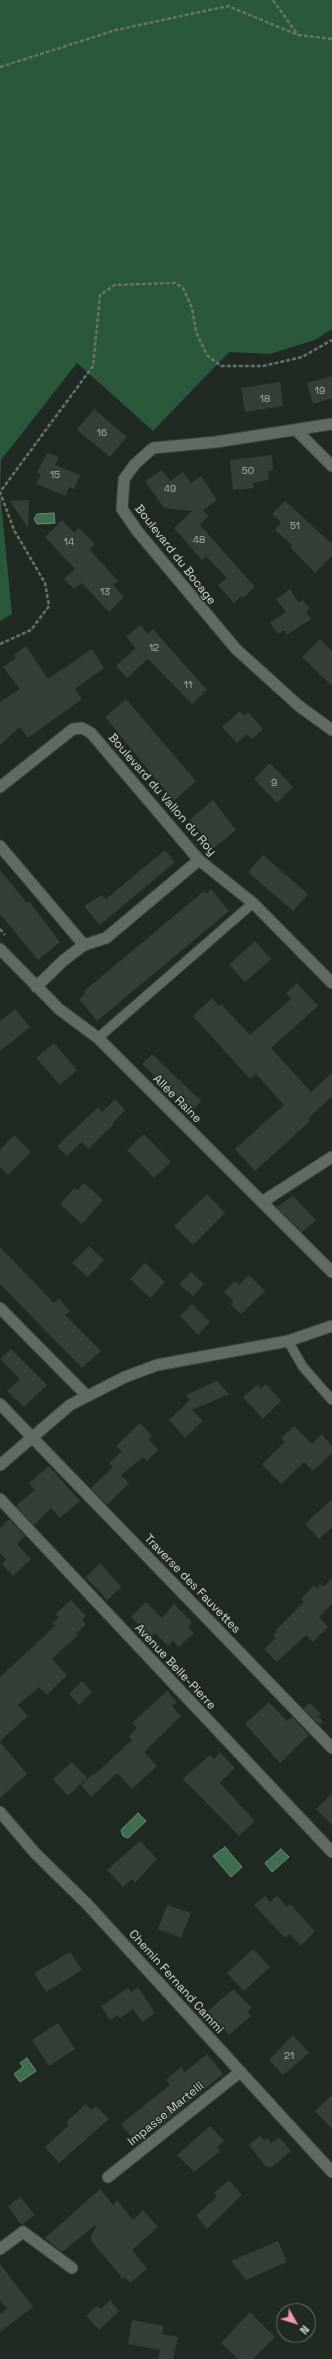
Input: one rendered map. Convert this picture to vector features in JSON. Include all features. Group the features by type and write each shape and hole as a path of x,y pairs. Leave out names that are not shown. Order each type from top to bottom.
{"street":[{"name":"Boulevard du Bocage","path":"332,424 153,448 135,464 124,479 122,508 143,538 236,649 299,706 332,730"},
{"path":"296,430 332,466"},
{"name":"Boulevard du Vallon du Roy","path":"0,787 73,729 82,728 91,733 199,860 253,904 332,983"},
{"path":"0,846 84,945"},
{"path":"36,987 64,960 84,945 106,938 199,860"},
{"name":"Allée Raine","path":"0,949 59,1009 98,1038 332,1272"},
{"path":"262,1202 332,1157"},
{"path":"0,1308 86,1395"},
{"path":"0,1465 70,1405 86,1395 157,1365 288,1341 332,1326"},
{"name":"Traverse des Fauvettes","path":"0,1404 332,1748"},
{"name":"Avenue Belle-Pierre","path":"0,1499 332,1852"},
{"name":"Chemin Fernand Cammi","path":"0,1812 35,1853 92,1909 332,2172"},
{"name":"Impasse Martelli","path":"108,2177 240,2072"},
{"path":"0,2249 23,2232 72,2268"}],"lane":[{"path":"98,1038 253,904"},
{"path":"288,1341 303,1367 332,1400"}],"path":[{"path":"273,0 298,35"},
{"path":"0,66 116,30 228,6 298,35 332,39"},
{"path":"0,644 31,630 49,606 45,583 14,530 0,492 94,366 100,295 115,285 175,283 184,288 192,308 196,332 207,355 221,366 262,366 302,357 332,340"}],"shaded area":[{"path":"0,0 332,0 332,329 315,340 270,354 229,352 153,431 77,363 1,460 0,492"},
{"path":"0,492 12,614 0,621"},
{"path":"54,513 55,523 37,524 34,519 37,514"},
{"path":"138,1813 146,1821 128,1838 123,1836 121,1830"},
{"path":"225,1847 242,1867 231,1877 213,1856"},
{"path":"281,1849 289,1857 272,1872 265,1863"},
{"path":"27,2058 36,2071 20,2082 14,2074 23,2067 20,2063"}],"building":[{"path":"332,376 332,398 313,404 307,383"},
{"path":"280,382 283,406 245,412 241,388"},
{"path":"94,409 127,437 110,457 77,430"},
{"path":"47,453 59,457 55,465 80,475 74,489 69,487 66,496 36,484 41,474 37,472"},
{"path":"272,455 273,470 268,471 269,480 253,483 254,488 233,490 230,460"},
{"path":"162,470 170,481 183,472 191,483 201,476 217,500 203,510 208,516 200,525 255,587 243,598 241,596 234,603 218,585 227,578 206,556 202,560 174,528 192,511 164,508 145,481"},
{"path":"29,500 28,528 10,501"},
{"path":"285,501 332,544 332,556 315,573 290,547 292,545 275,530 281,522 272,514"},
{"path":"62,520 74,533 79,528 95,544 90,550 118,581 113,585 124,597 109,612 82,583 74,589 64,579 75,569 45,537"},
{"path":"290,589 299,603 303,600 310,609 306,612 311,619 287,635 284,630 278,634 270,623 286,612 276,599"},
{"path":"140,625 148,634 153,629 207,690 192,704 148,659 127,678 116,666 136,648 126,637"},
{"path":"320,639 332,651 332,686 302,657"},
{"path":"26,646 48,679 92,649 104,668 75,689 82,699 28,738 20,727 0,745 0,702 20,689 3,667 16,658 14,655"},
{"path":"126,699 196,781 174,801 105,717"},
{"path":"240,711 244,716 248,712 263,729 252,739 247,734 237,743 222,727"},
{"path":"270,763 293,787 277,803 254,779"},
{"path":"213,800 236,830 214,848 190,820"},
{"path":"165,850 175,862 100,925 84,906 102,895 106,899"},
{"path":"263,855 308,894 293,911 248,872"},
{"path":"0,870 27,903 29,901 60,942 38,960 0,914"},
{"path":"211,889 229,911 97,1021 79,999 85,994 83,992 204,891 206,894"},
{"path":"255,941 271,959 245,982 229,965"},
{"path":"297,983 318,1006 271,1048 311,1092 332,1073 332,1096 308,1119 310,1121 255,1171 235,1149 284,1105 256,1074 250,1079 193,1016 212,998 219,1006 221,1004 250,1035 291,999 286,993"},
{"path":"15,1009 30,1027 0,1051 0,1021"},
{"path":"54,1043 77,1070 60,1085 36,1058"},
{"path":"152,1054 201,1101 192,1111 142,1064"},
{"path":"115,1099 125,1110 113,1123 114,1124 88,1149 82,1142 67,1156 57,1146 98,1107 102,1112"},
{"path":"144,1134 171,1162 154,1178 127,1150"},
{"path":"14,1135 31,1152 8,1175 0,1167 0,1150"},
{"path":"84,1183 103,1200 82,1224 60,1204 75,1188 78,1190"},
{"path":"207,1194 225,1213 193,1245 174,1226"},
{"path":"293,1196 316,1220 302,1232 277,1207"},
{"path":"89,1246 104,1260 88,1277 72,1263"},
{"path":"0,1247 54,1303 59,1299 70,1311 65,1315 101,1351 82,1368 0,1284"},
{"path":"145,1263 165,1282 150,1298 130,1279"},
{"path":"191,1272 204,1284 193,1296 179,1284"},
{"path":"249,1275 265,1291 241,1314 230,1304 234,1301 224,1292 235,1281 239,1285"},
{"path":"192,1304 210,1322 198,1335 180,1316"},
{"path":"11,1349 47,1385 24,1407 7,1391 20,1379 0,1359"},
{"path":"217,1381 229,1394 192,1410 203,1421 185,1438 169,1420 190,1400 186,1395"},
{"path":"266,1384 281,1401 263,1419 243,1397 257,1385 261,1389"},
{"path":"140,1423 152,1436 148,1439 158,1450 147,1461 143,1457 121,1475 109,1463 122,1451 116,1446"},
{"path":"294,1426 312,1444 322,1434 332,1446 332,1453 313,1471 304,1462 281,1484 262,1464 285,1442 281,1438"},
{"path":"49,1466 80,1501 60,1518 51,1508 34,1525 16,1506 35,1490 29,1483"},
{"path":"113,1467 129,1483 107,1505 91,1488"},
{"path":"332,1499 332,1527 319,1539 305,1524"},
{"path":"9,1519 25,1536 17,1544 31,1559 13,1576 2,1564 6,1559 0,1553 0,1528"},
{"path":"100,1563 121,1587 107,1600 86,1577"},
{"path":"332,1578 332,1604 319,1617 328,1627 313,1642 306,1635 277,1662 264,1649 276,1638 273,1635 277,1632 276,1630 304,1602 301,1599 314,1585 317,1588 320,1584 323,1587"},
{"path":"71,1600 86,1616 82,1620 86,1624 76,1634 78,1635 52,1659 67,1675 47,1695 39,1687 18,1705 28,1716 0,1741 0,1677 55,1626 52,1624 59,1617 55,1614"},
{"path":"146,1602 162,1618 174,1604 192,1622 188,1627 194,1633 179,1647 173,1641 168,1646 155,1633 151,1637 131,1617"},
{"path":"82,1681 92,1692 79,1705 69,1694"},
{"path":"167,1691 177,1702 172,1706 181,1716 144,1752 157,1766 132,1789 117,1773 91,1797 81,1785 132,1740 129,1736 137,1728 132,1723"},
{"path":"269,1702 287,1721 292,1717 309,1735 280,1763 245,1724"},
{"path":"310,1703 321,1714 318,1716 323,1721 320,1725 303,1708"},
{"path":"0,1742 27,1774 0,1798"},
{"path":"220,1752 235,1768 220,1783 255,1821 239,1836 183,1779 210,1755 214,1759"},
{"path":"72,1762 87,1778 68,1796 53,1779"},
{"path":"332,1793 332,1825 316,1809"},
{"path":"140,1841 157,1859 135,1883 132,1879 123,1887 107,1870"},
{"path":"265,1896 270,1902 277,1896 287,1907 290,1904 315,1931 301,1946 290,1934 285,1938 254,1905"},
{"path":"167,1905 191,1913 181,1938 158,1929"},
{"path":"253,1949 270,1967 244,1991 227,1973"},
{"path":"70,1952 82,1970 46,1992 34,1973"},
{"path":"138,1987 155,2013 142,2022 133,2009 120,2018 118,2015 110,2020 101,2006 128,1988 131,1992"},
{"path":"233,1989 252,2008 247,2012 251,2016 229,2035 208,2011"},
{"path":"58,2023 75,2049 49,2066 32,2040"},
{"path":"293,2035 309,2053 283,2075 269,2060"},
{"path":"207,2054 223,2074 159,2127 154,2122 133,2139 121,2124 170,2085 166,2080 181,2067 185,2072"},
{"path":"332,2095 332,2129 315,2111"},
{"path":"86,2104 91,2110 96,2106 109,2119 59,2163 45,2147 69,2125 66,2122"},
{"path":"210,2126 224,2141 217,2147 220,2151 194,2172 177,2155"},
{"path":"260,2136 264,2141 268,2138 271,2143 279,2137 291,2151 272,2167 266,2167 249,2145"},
{"path":"229,2180 242,2195 207,2229 196,2215 217,2197 214,2193"},
{"path":"100,2189 113,2205 117,2200 133,2220 143,2210 158,2227 132,2250 147,2269 130,2283 125,2277 123,2279 90,2239 97,2224 62,2252 45,2238"},
{"path":"20,2197 35,2215 21,2225 8,2206"},
{"path":"278,2241 287,2262 246,2280 231,2261"},
{"path":"0,2264 33,2307 0,2332 0,2314 7,2309 0,2300"},
{"path":"110,2300 119,2311 99,2330 86,2316 97,2306 101,2309"},
{"path":"250,2312 275,2337 253,2359 238,2359 221,2343"},
{"path":"132,2320 164,2326 162,2334 178,2337 173,2359 158,2359 160,2350 128,2344"}]}
